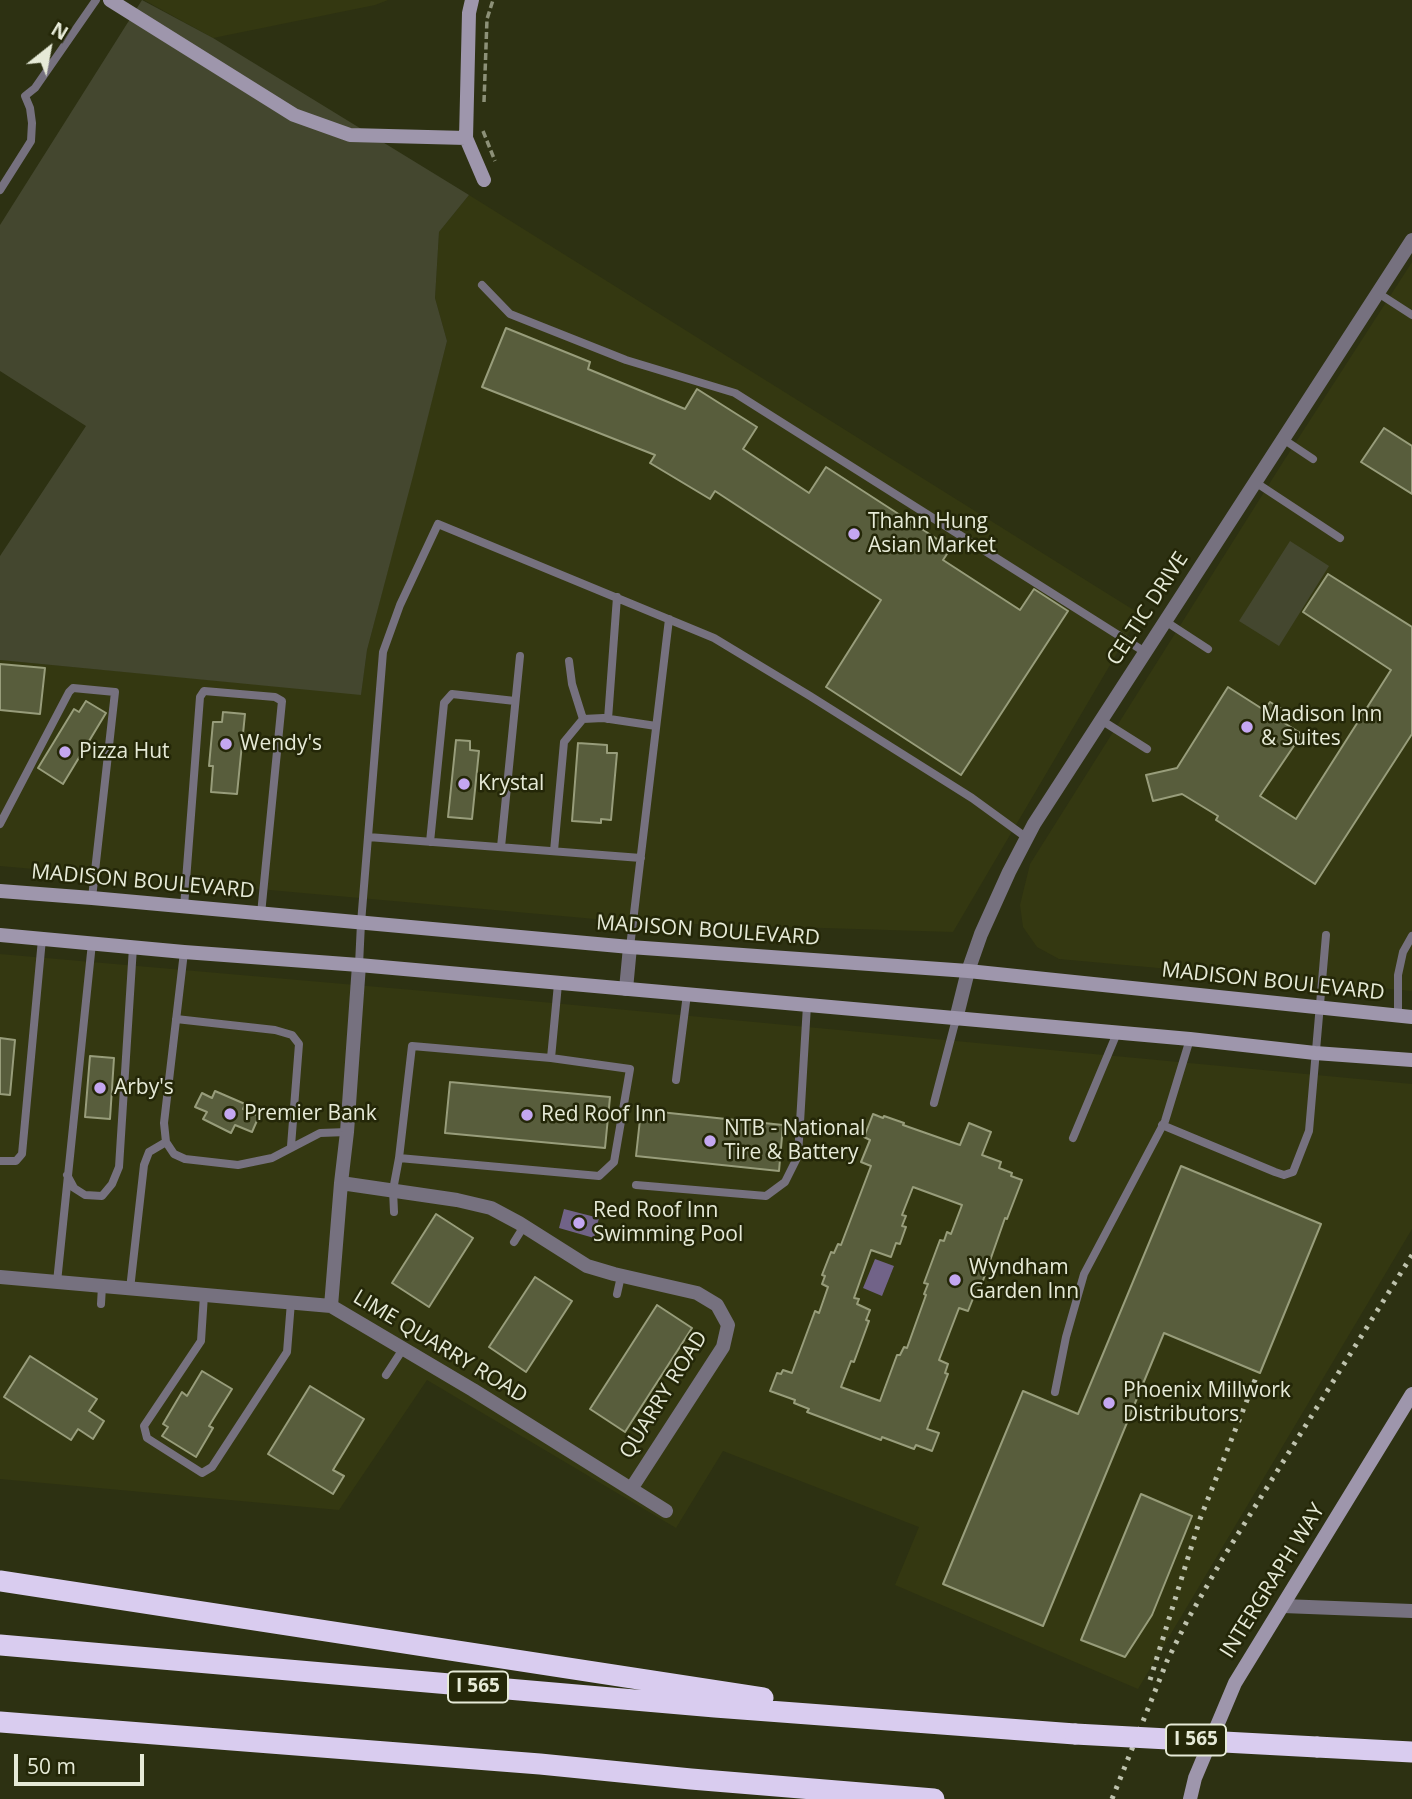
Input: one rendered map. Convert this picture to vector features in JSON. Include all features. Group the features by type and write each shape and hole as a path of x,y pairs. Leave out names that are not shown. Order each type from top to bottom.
{"highway":[{"path":"0,1581 592,1672 956,1724"},
{"name":"I 565","path":"0,1645 715,1707 1076,1734 1412,1752"},
{"path":"0,1722 540,1764 934,1799"}],"main road":[{"path":"110,0 295,115 350,135 466,138"},
{"path":"472,0 469,13 466,138 484,180"},
{"name":"MADISON BOULEVARD","path":"0,891 630,947 968,971 1405,1016"},
{"path":"0,935 1412,1060"},
{"path":"1370,1056 1412,1067"},
{"name":"INTERGRAPH WAY","path":"1190,1799 1195,1778 1235,1683 1412,1394"}],"street":[{"name":"CELTIC DRIVE","path":"956,1019 981,934 1027,838 1412,240"},
{"path":"626,989 630,947"},
{"path":"331,1306 359,965"},
{"name":"QUARRY ROAD","path":"341,1183 457,1200 491,1208 587,1266 697,1293 717,1305 728,1325 723,1347 631,1489"},
{"name":"LIME QUARRY ROAD","path":"0,1277 331,1306 485,1397 666,1511"},
{"path":"1283,1606 1412,1611"}],"lane":[{"path":"0,190 31,141 30,108 25,96 35,88 96,0"},
{"path":"482,285 510,314 626,360 735,393 1145,652"},
{"path":"1378,293 1412,315"},
{"path":"1283,439 1312,459"},
{"path":"1255,482 1340,538"},
{"path":"359,965 383,652 400,605 438,524 714,638 981,804 1027,838"},
{"path":"608,719 617,597"},
{"path":"630,947 669,619"},
{"path":"1165,621 1208,649"},
{"path":"501,847 520,656"},
{"path":"569,661 572,684 583,719"},
{"path":"0,824 69,692 73,688 115,692 92,898"},
{"path":"184,907 200,698 204,691 275,697 282,701 261,914"},
{"path":"430,842 444,703 452,694 515,701"},
{"path":"583,719 608,719 656,726"},
{"path":"554,851 564,742 583,719"},
{"path":"1101,720 1147,750"},
{"path":"368,837 641,858"},
{"path":"1162,1125 1275,1172 1284,1175 1293,1172 1310,1130 1326,935"},
{"path":"1405,1016 1398,975 1403,952 1412,936"},
{"path":"0,1161 16,1161 22,1154 42,939"},
{"path":"57,1282 92,943"},
{"path":"67,1175 74,1188 85,1195 102,1196 118,1167 133,947"},
{"path":"184,951 164,1123 166,1142 174,1154 185,1159 238,1165 272,1158 320,1133 347,1132"},
{"path":"551,1058 558,984"},
{"path":"676,1080 687,995"},
{"path":"636,1185 766,1196 785,1182 797,1156 807,1005"},
{"path":"176,1019 275,1030 292,1035 299,1044 291,1146"},
{"path":"934,1103 956,1019"},
{"path":"1073,1138 1116,1033"},
{"path":"1055,1392 1066,1337 1084,1274 1162,1125 1190,1039"},
{"path":"394,1212 393,1190 412,1046 551,1058 630,1069 614,1163 599,1175 399,1158"},
{"path":"130,1289 144,1165 149,1152 166,1142"},
{"path":"513,1242 524,1226"},
{"path":"617,1294 621,1276"},
{"path":"101,1304 102,1286"},
{"path":"204,1295 201,1341 144,1426 147,1438 202,1473 212,1467 287,1352 291,1302"},
{"path":"386,1376 403,1349"}],"path":[{"path":"484,107 487,19 493,0"},
{"path":"484,119 483,132 495,161"}],"shaded area":[{"path":"142,0 213,38 469,195 439,232 435,298 447,341 367,650 361,695 0,660 0,556 86,426 0,371 0,225"},
{"path":"144,0 388,0 375,5 213,38"},
{"path":"469,195 1140,614 953,932 629,922 0,866 0,660 361,694 367,650 447,341 435,298 439,232"},
{"path":"1412,262 1412,991 1059,959 1037,947 1023,927 1020,905 1030,864"},
{"path":"1290,541 1329,566 1279,646 1239,621"},
{"path":"0,954 436,992 1412,1084 1412,1229 1138,1689 895,1585 919,1527 723,1451 676,1528 427,1380 339,1510 0,1479"},
{"name":"Red Roof Inn Swimming Pool","path":"564,1209 599,1218 594,1238 559,1228"},
{"path":"875,1259 894,1266 882,1296 863,1288"}],"building":[{"path":"506,328 590,362 588,369 685,409 697,389 757,427 743,449 809,493 826,467 951,548 943,560 1020,610 1034,589 1068,611 961,775 826,687 881,600 715,491 710,499 650,463 655,455 482,387"},
{"path":"1384,428 1412,446 1412,494 1361,462"},
{"name":"Madison Inn & Suites","path":"1328,574 1412,627 1412,734 1315,884 1216,820 1218,816 1182,794 1153,801 1146,775 1177,768 1228,687 1264,710 1270,702 1287,712 1281,721 1302,734 1260,796 1296,819 1391,670 1303,612"},
{"path":"0,664 45,668 40,714 0,710"},
{"name":"Pizza Hut","path":"86,701 106,713 63,784 38,768 74,709 79,712"},
{"name":"Wendy's","path":"223,712 245,714 237,794 211,792 213,766 209,766 213,722 222,722"},
{"name":"Krystal","path":"456,740 470,741 470,750 479,751 472,819 448,817"},
{"path":"578,743 607,745 607,753 617,753 611,820 601,819 601,823 572,821"},
{"path":"0,1038 15,1040 10,1095 0,1094"},
{"path":"90,1056 114,1058 110,1119 85,1117"},
{"name":"Red Roof Inn","path":"450,1082 610,1097 605,1148 445,1133"},
{"name":"Premier Bank","path":"215,1091 245,1104 243,1109 259,1116 252,1132 235,1125 231,1133 203,1119 207,1112 195,1107 202,1093 212,1098"},
{"name":"NTB - National Tire & Battery","path":"641,1110 783,1125 779,1171 636,1156"},
{"name":"Wyndham Garden Inn","path":"873,1114 960,1145 969,1123 991,1132 982,1155 1001,1162 999,1168 1022,1180 1007,1219 1005,1218 979,1292 976,1291 968,1311 959,1308 939,1360 948,1364 945,1373 948,1374 927,1429 939,1433 932,1451 916,1445 914,1449 882,1437 881,1440 807,1412 809,1409 794,1403 795,1400 770,1391 777,1373 781,1374 783,1370 792,1373 815,1311 819,1313 828,1287 822,1284 825,1276 822,1275 831,1252 834,1253 838,1244 841,1245 871,1166 861,1162 870,1140 864,1137","holes":["913,1187 962,1205 951,1234 947,1232 944,1241 940,1240 924,1283 928,1284 924,1294 926,1295 907,1348 904,1347 900,1355 897,1355 880,1401 841,1387 851,1361 854,1362 869,1321 866,1320 870,1310 857,1304 859,1299 854,1298 871,1250 891,1257 896,1243 900,1244 906,1227 902,1226 906,1216 902,1215"]},
{"name":"Phoenix Millwork Distributors","path":"1181,1166 1321,1224 1260,1373 1164,1333 1043,1626 943,1584 1023,1391 1078,1414"},
{"path":"436,1214 473,1238 429,1307 392,1283"},
{"path":"535,1277 572,1301 526,1372 489,1347"},
{"path":"657,1305 692,1328 625,1432 590,1409"},
{"path":"30,1356 97,1399 89,1411 104,1421 93,1439 78,1429 71,1440 4,1397"},
{"path":"202,1371 232,1389 209,1426 213,1428 196,1457 162,1436 168,1427 163,1424 182,1392 187,1396"},
{"path":"310,1386 364,1419 333,1470 344,1476 333,1494 268,1454"},
{"path":"1141,1494 1192,1516 1152,1615 1125,1657 1081,1640"}],"railway":[{"path":"1112,1799 1167,1661 1188,1619 1223,1558 1412,1255"},
{"path":"1150,1680 1200,1519 1257,1375"}],"place":[{"name":"Thahn Hung Asian Market","path":"854,534"},
{"name":"Madison Inn & Suites","path":"1247,727"},
{"name":"Wendy's","path":"226,744"},
{"name":"Pizza Hut","path":"65,752"},
{"name":"Krystal","path":"464,784"},
{"name":"Arby's","path":"100,1088"},
{"name":"Premier Bank","path":"230,1114"},
{"name":"Red Roof Inn","path":"527,1115"},
{"name":"NTB - National Tire & Battery","path":"710,1141"},
{"name":"Red Roof Inn Swimming Pool","path":"579,1223"},
{"name":"Wyndham Garden Inn","path":"955,1280"},
{"name":"Phoenix Millwork Distributors","path":"1109,1403"}]}
